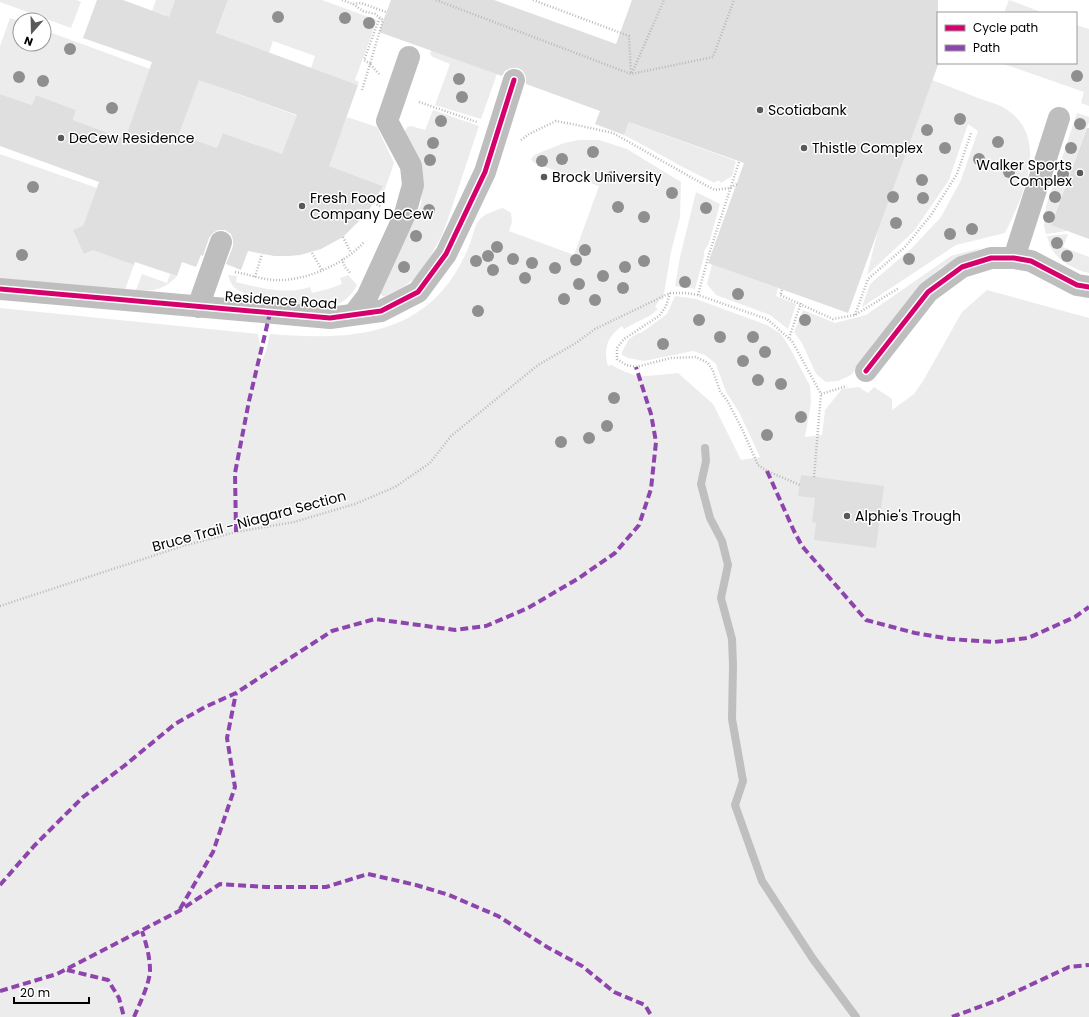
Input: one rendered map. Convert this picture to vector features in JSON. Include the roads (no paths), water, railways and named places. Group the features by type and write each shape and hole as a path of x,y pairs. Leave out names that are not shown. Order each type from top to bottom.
{"street":[{"path":"353,315 367,297 405,214 413,185 411,166 387,121 409,57"},
{"name":"Residence Road","path":"0,289 330,318 381,311 418,292 446,254 485,172 514,80"},
{"path":"1014,258 1059,118"},
{"path":"198,307 221,242"},
{"path":"866,371 928,292 962,267 991,258 1014,258 1031,261 1077,285 1089,287"}],"waterway":[{"path":"705,448 706,461 701,484 710,518 722,541 728,565 721,598 732,639 732,719 743,781 735,805 762,881 813,959 856,1017"}],"place":[{"name":"Scotiabank","path":"760,110"},
{"name":"DeCew Residence","path":"61,138"},
{"name":"Thistle Complex","path":"804,148"},
{"name":"Walker Sports Complex","path":"1080,173"},
{"name":"Brock University","path":"544,177"},
{"name":"Fresh Food Company DeCew","path":"302,206"},
{"name":"Alphie's Trough","path":"847,516"}]}
